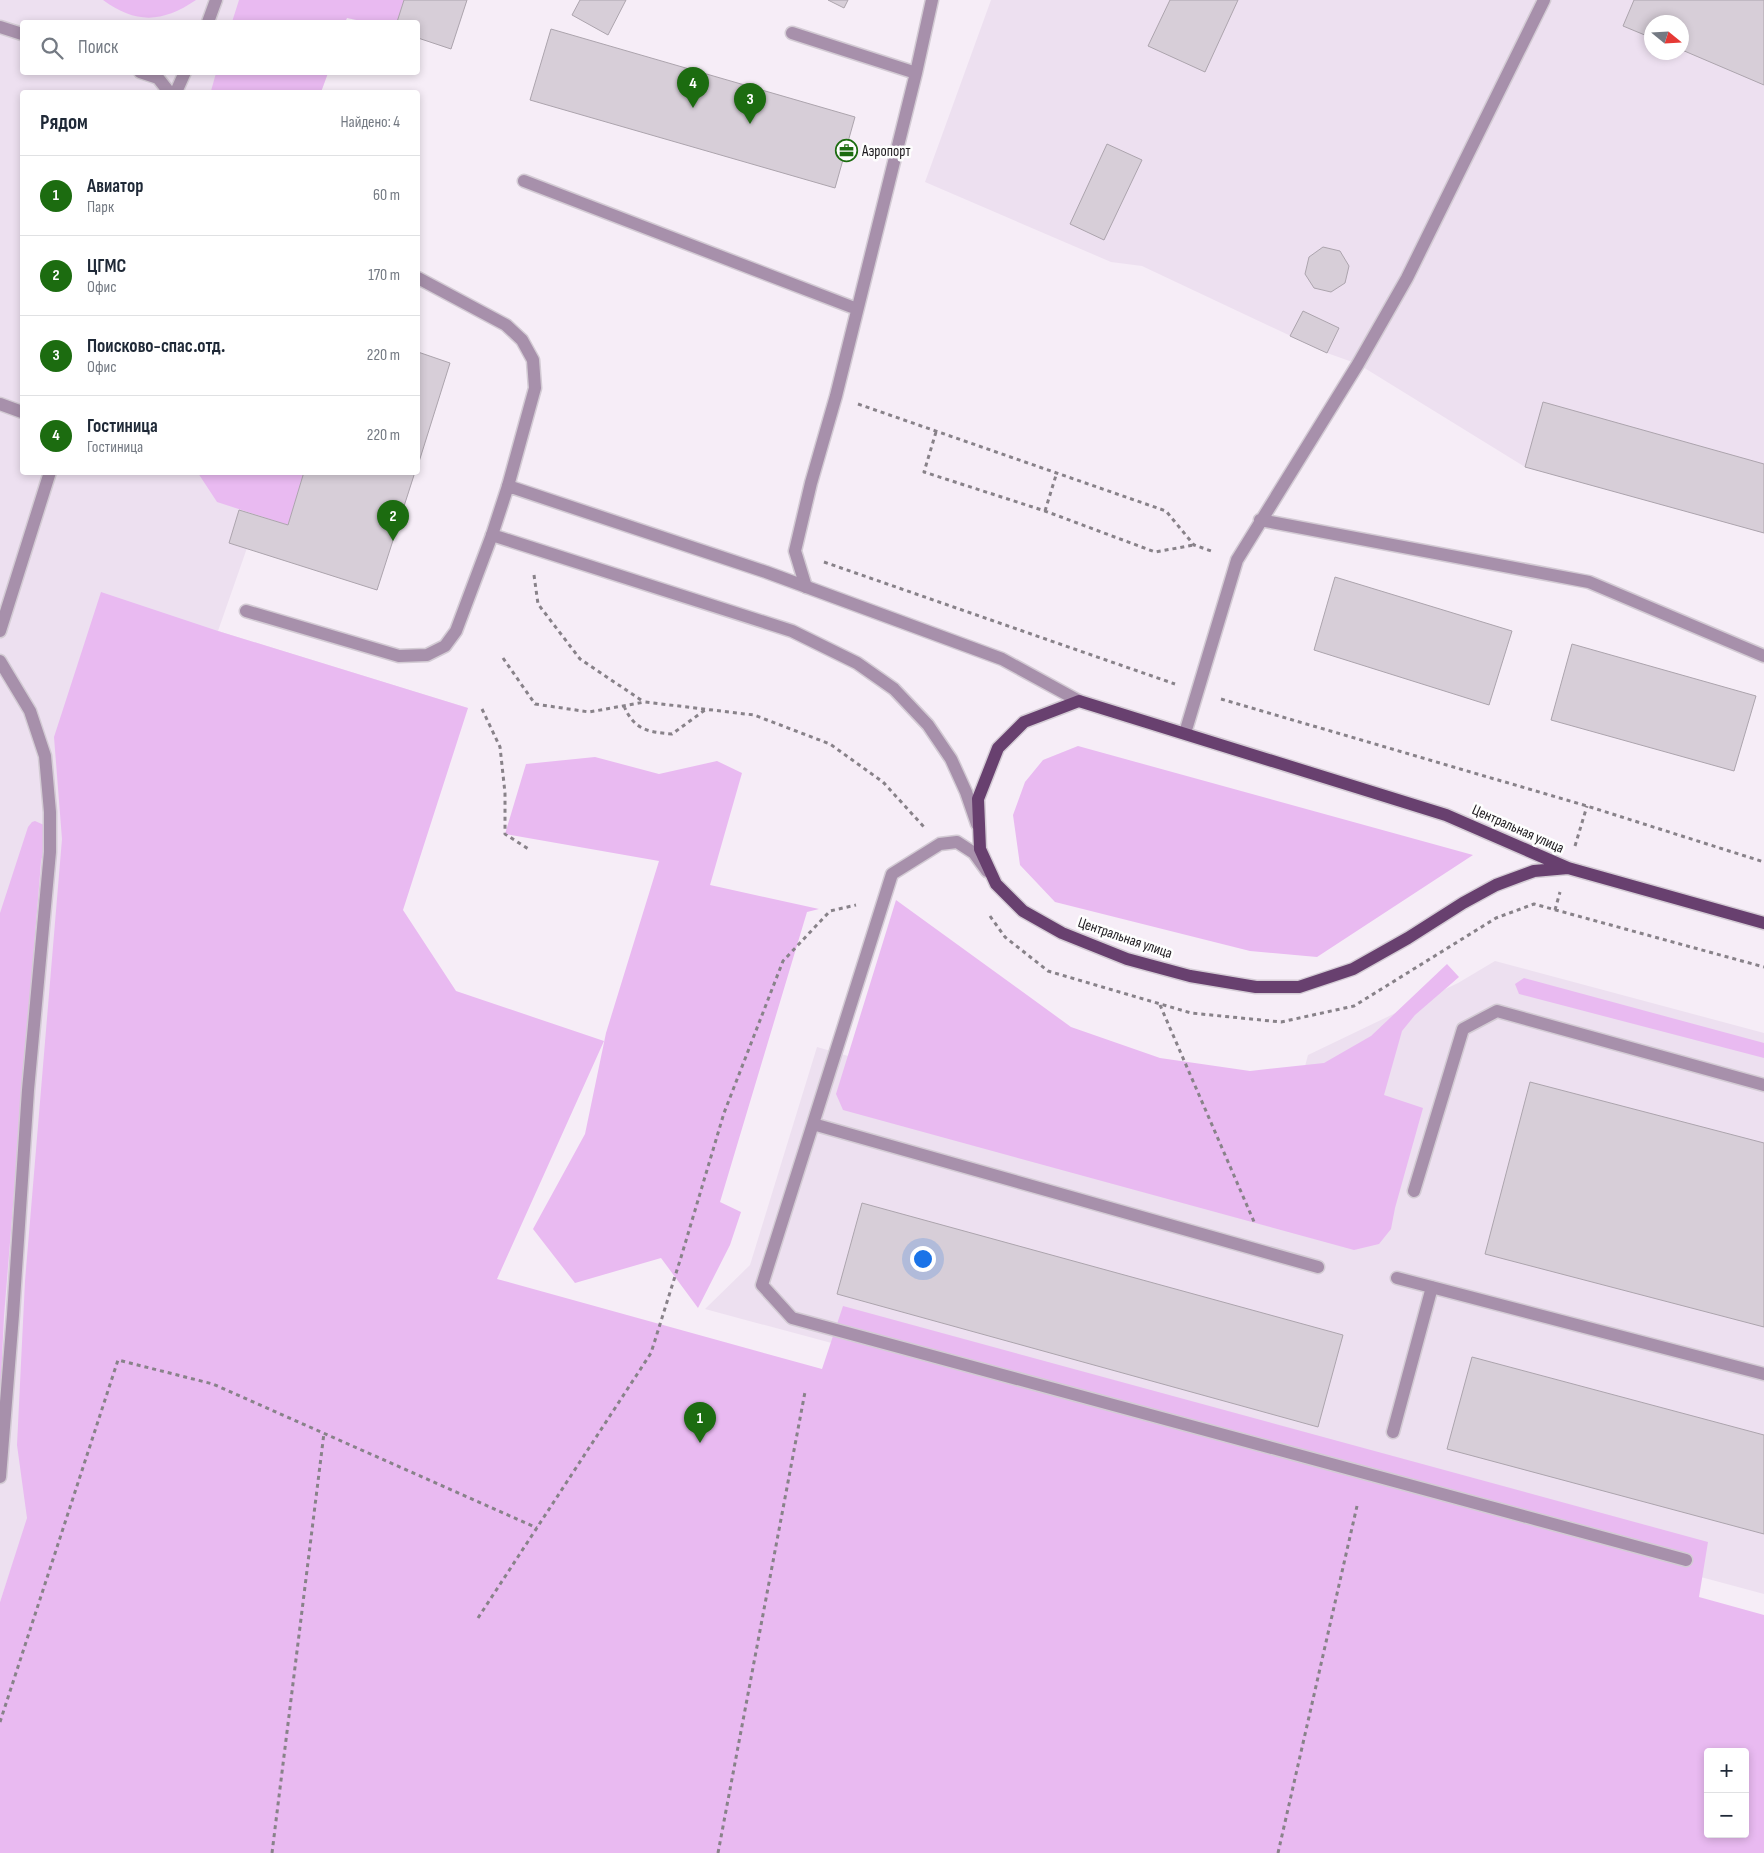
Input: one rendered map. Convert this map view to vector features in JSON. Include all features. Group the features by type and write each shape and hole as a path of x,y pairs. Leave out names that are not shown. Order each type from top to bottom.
{"main road":[{"name":"Центральная улица","path":"1568,868 1534,871 1496,886 1353,969 1299,988 1256,987 1190,976 1127,959 1062,933 1024,911 996,884 980,849 978,799 998,748 1024,722 1079,701 1446,815 1568,868 1764,923"}],"street":[{"path":"209,20 216,0"},
{"path":"806,587 795,551 811,483 858,309 932,0"},
{"path":"1185,733 1237,560 1358,364 1407,278 1544,0"},
{"path":"0,27 20,33"},
{"path":"792,33 916,73"},
{"path":"149,75 158,78 167,90"},
{"path":"177,90 184,75"},
{"path":"524,181 858,309"},
{"path":"246,611 399,656 427,655 445,646 456,631 508,486 535,388 533,360 522,340 506,325 420,279"},
{"path":"0,404 20,411"},
{"path":"0,631 49,475"},
{"path":"508,486 806,587 1002,658 1079,701"},
{"path":"1260,520 1589,582 1764,656"},
{"path":"492,535 792,630 857,663 894,689 928,726 951,759 966,792 978,827"},
{"path":"0,661 30,711 46,756 50,812 50,852 28,1090 0,1477"},
{"path":"996,884 974,852 957,842 940,844 892,874 762,1285 792,1318 1686,1560"},
{"path":"1414,1191 1463,1029 1497,1011 1764,1085"},
{"path":"813,1124 1318,1267"},
{"path":"1397,1278 1764,1374"},
{"path":"1393,1432 1432,1288"}],"path":[{"path":"836,396 1166,511 1194,545"},
{"path":"936,432 924,472 1045,511 1155,552 1194,545 1237,560"},
{"path":"1045,511 1057,472"},
{"path":"531,546 538,604 580,659 645,702"},
{"path":"795,551 1198,692 1587,806 1764,862"},
{"path":"503,658 536,704 590,712 645,702 754,715 830,744 883,782 940,844"},
{"path":"624,706 630,719 649,732 672,734 705,710"},
{"path":"482,709 500,747 505,793 505,834 530,850"},
{"path":"478,1618 651,1353 724,1112 783,962 830,911 884,899"},
{"path":"1160,1004 1268,1252"},
{"path":"0,1722 118,1360 213,1384 537,1528"},
{"path":"718,1853 805,1392"},
{"path":"272,1853 324,1433"},
{"path":"1278,1853 1357,1506"}],"shaded area":[{"path":"0,0 467,0 451,49 420,39 420,20 356,20 347,18 346,20 20,20 20,75 327,75 322,90 20,90 20,475 414,475 377,590 247,548 218,631 468,708 28,1518 0,1602"},
{"path":"103,0 196,0 172,13 149,18 127,13"},
{"path":"239,0 404,0 398,20 356,20 347,18 346,20 233,20"},
{"path":"991,0 1764,0 1764,533 1525,467 1358,364 1327,353 1142,266 1111,262 925,182"},
{"path":"215,75 327,75 322,90 211,90"},
{"path":"199,475 303,475 288,525 217,502"},
{"path":"101,592 218,631 468,708 403,910 456,991 604,1041 497,1279 822,1369 843,1306 1708,1542 1699,1597 1764,1615 1764,1853 0,1853 0,1602 27,1518 17,1445 25,1281 62,839 54,737"},
{"path":"1078,746 1473,855 1317,957 1250,951 1055,902 1020,865 1013,815 1025,782 1043,760"},
{"path":"595,757 659,774 717,761 742,773 710,885 819,909 807,912 720,1202 741,1212 730,1245 698,1308 661,1258 575,1283 533,1229 585,1134 606,1033 659,861 505,834 526,764"},
{"path":"35,821 44,825 44,848 41,862 4,1316 0,1400 0,913 28,827"},
{"path":"896,900 1071,1027 1160,1058 1250,1071 1324,1063 1371,1036 1447,964 1459,977 1415,1015 1402,1031 1384,1095 1423,1108 1395,1208 1391,1229 1379,1244 1354,1250 843,1110 836,1094"},
{"path":"1495,961 1764,1033 1764,1594 705,1309 750,1265 817,1047 1275,1179 1308,1055 1458,983"},
{"path":"1524,978 1764,1043 1764,1058 1519,994 1515,984"}],"building":[{"path":"404,0 467,0 451,49 420,39 420,20 398,20"},
{"path":"580,0 626,0 608,35 572,15"},
{"path":"828,0 848,0 844,8"},
{"path":"1170,0 1238,0 1205,72 1148,46"},
{"path":"1634,0 1764,0 1764,85 1689,53 1689,15 1644,15 1644,35 1623,26"},
{"path":"551,29 855,117 835,188 530,100"},
{"path":"1107,144 1142,160 1104,240 1070,224"},
{"path":"1323,247 1340,251 1349,266 1345,283 1331,292 1314,288 1305,274 1309,257"},
{"path":"1303,311 1339,328 1327,353 1290,336"},
{"path":"420,353 450,363 420,459"},
{"path":"1543,402 1764,464 1764,533 1525,467"},
{"path":"303,475 414,475 377,590 229,543 239,510 288,525"},
{"path":"1335,577 1512,631 1489,705 1314,650"},
{"path":"1572,644 1756,696 1734,771 1551,720"},
{"path":"1530,1082 1764,1143 1764,1327 1485,1254"},
{"path":"862,1203 1343,1335 1318,1427 837,1294"},
{"path":"1472,1357 1764,1435 1764,1534 1447,1449"}],"place":[{"name":"Гостиница","path":"693,108"},
{"name":"Поисково-спас.отд.","path":"750,124"},
{"name":"Аэропорт","path":"846,151"},
{"name":"ЦГМС","path":"393,541"},
{"name":"Авиатор","path":"700,1443"}]}
